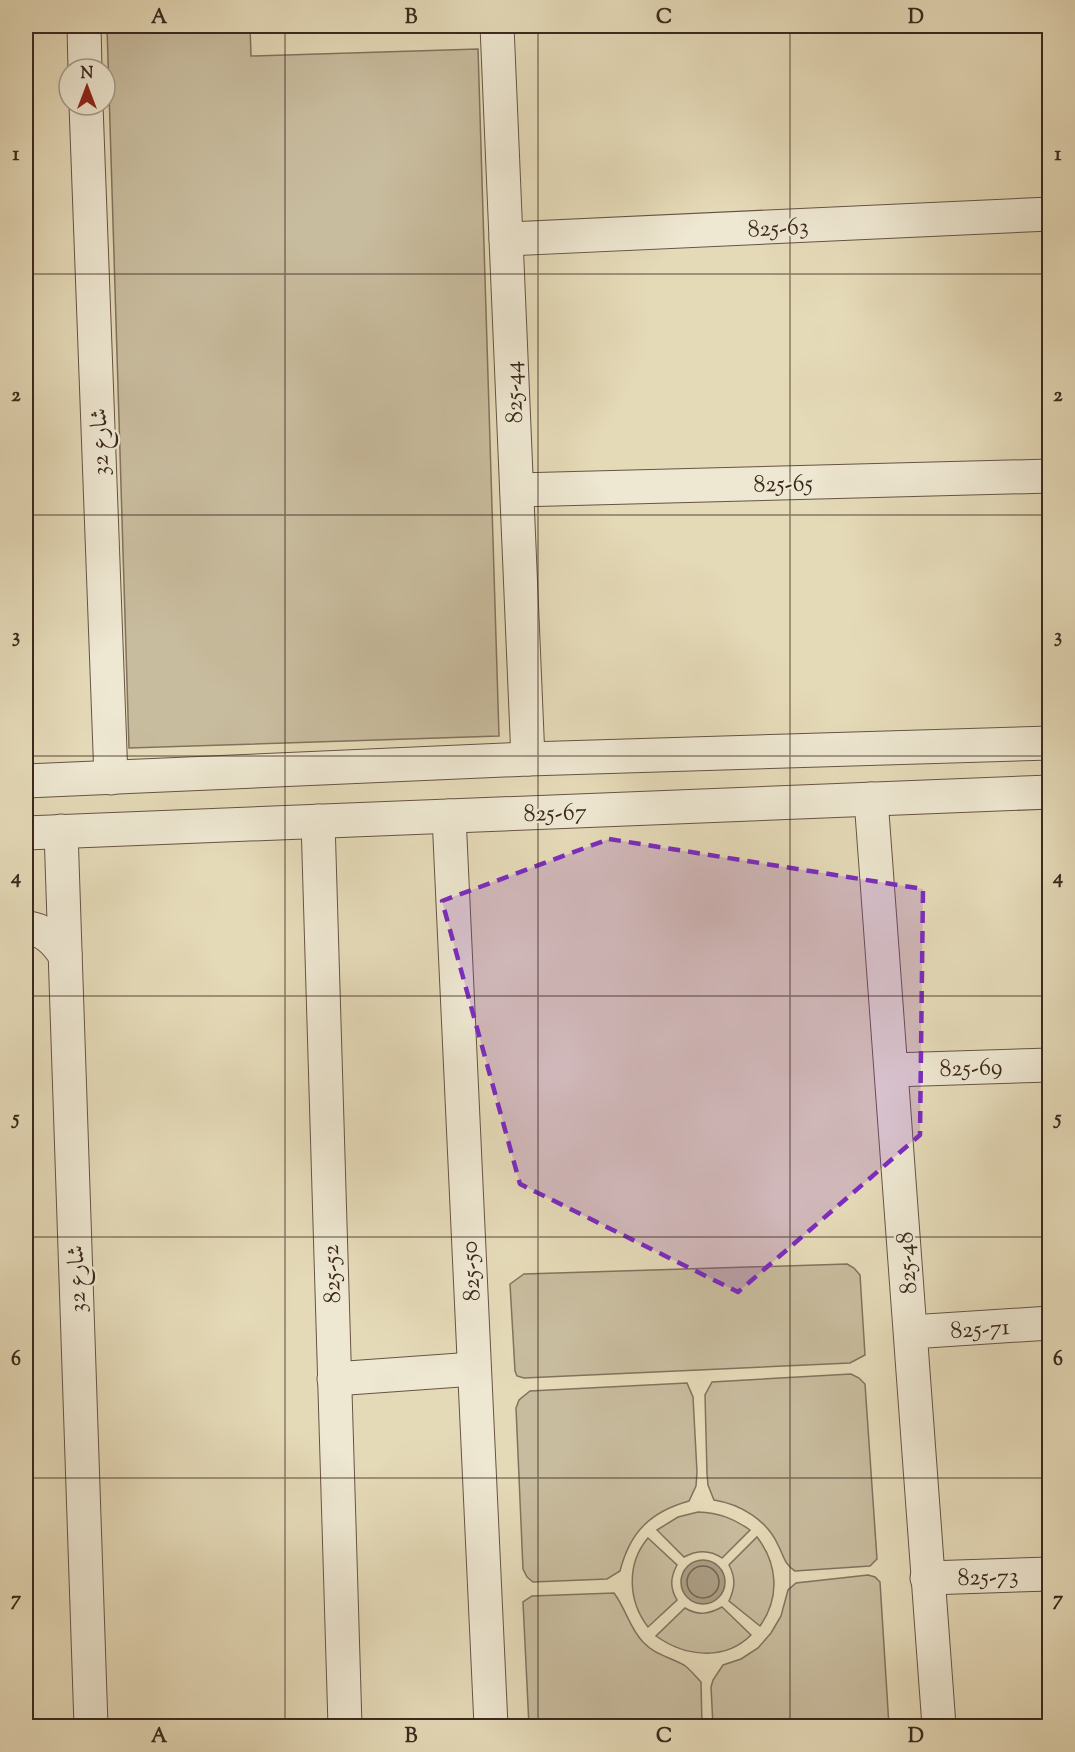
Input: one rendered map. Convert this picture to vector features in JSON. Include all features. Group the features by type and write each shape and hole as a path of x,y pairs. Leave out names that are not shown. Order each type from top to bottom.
{"street":[{"path":"84,26 85,57"},
{"name":"825-44","path":"496,26 528,759"},
{"name":"شارع 32","path":"87,117 111,778"},
{"name":"825-63","path":"506,239 1050,214"},
{"name":"825-65","path":"517,490 1050,476"},
{"path":"26,781 528,759 1050,743"},
{"path":"728,753 716,773 716,783 720,793 730,805"},
{"path":"648,755 660,768 664,778 664,788 652,807"},
{"name":"825-67","path":"26,833 1050,792"},
{"name":"825-48","path":"871,799 939,1726"},
{"name":"825-50","path":"449,816 491,1726"},
{"name":"825-52","path":"318,821 345,1726"},
{"name":"شارع 32","path":"61,831 91,1726"},
{"path":"26,928 38,929 49,935 65,955"},
{"name":"825-69","path":"892,1070 1050,1065"},
{"name":"825-71","path":"911,1332 1050,1323"},
{"path":"334,1379 474,1369"},
{"name":"825-73","path":"927,1578 1050,1574"}],"highlighted area":[{"path":"609,839 923,889 920,1135 738,1292 520,1184 442,901"}],"shaded area":[{"path":"107,26 250,26 251,56 478,49 499,736 129,748 110,117 117,117 117,57 108,57"},
{"path":"847,1264 860,1275 865,1355 850,1363 524,1378 517,1376 515,1371 510,1284 524,1274"},
{"path":"851,1374 865,1384 877,1559 870,1566 795,1571 786,1563 773,1536 760,1521 743,1509 714,1500 708,1485 705,1395 712,1382"},
{"path":"687,1383 693,1397 697,1472 696,1486 689,1501 663,1511 644,1525 630,1545 620,1571 607,1579 533,1582 523,1569 516,1408 519,1400 530,1391"},
{"path":"698,1512 726,1517 750,1530 722,1558 703,1552 684,1557 657,1530 678,1517"},
{"path":"757,1537 769,1558 774,1581 771,1604 760,1626 729,1601 734,1583 729,1565"},
{"path":"648,1538 677,1565 672,1583 677,1600 648,1627 636,1606 632,1582 636,1559"},
{"path":"868,1575 880,1582 889,1726 713,1726 711,1687 713,1680 723,1665 741,1659 758,1648 771,1633 781,1616 788,1590 796,1583"},
{"path":"614,1593 643,1642 658,1653 684,1665 701,1682 702,1726 529,1726 523,1602 532,1596"},
{"path":"722,1607 751,1635 729,1649 704,1653 691,1652 656,1636 685,1608 704,1613"}],"water":[{"path":"703,1560 719,1566 725,1582 719,1598 703,1604 687,1598 681,1582 687,1566"}]}
